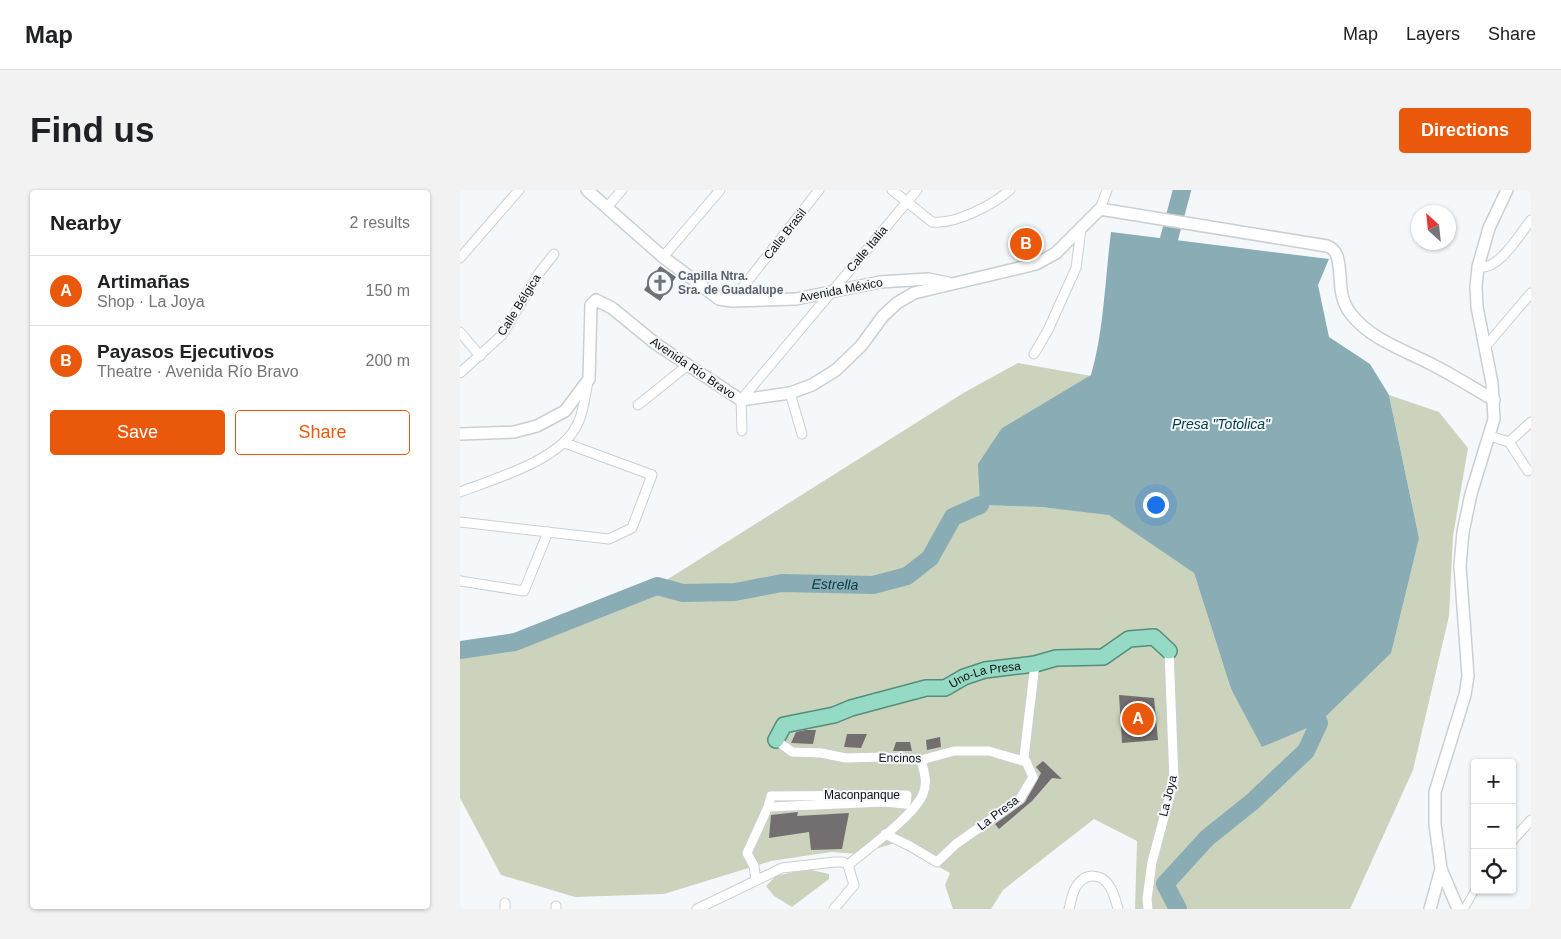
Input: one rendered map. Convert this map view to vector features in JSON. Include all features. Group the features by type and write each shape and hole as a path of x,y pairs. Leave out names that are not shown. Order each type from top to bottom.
{"highway":[{"name":"Uno-La Presa","path":"776,740 784,725 834,715 851,708 926,688 945,688 964,677 985,670 1035,664 1056,658 1103,656 1129,639 1154,637 1169,651"}],"street":[{"path":"460,258 519,190"},
{"name":"Avenida México","path":"587,190 608,206 664,257 719,299 732,301 796,299 829,294 880,282 928,279 954,284"},
{"path":"608,206 622,190"},
{"path":"664,257 720,190"},
{"name":"Calle Brasil","path":"732,301 819,190"},
{"path":"892,190 932,222 948,223 978,210 1010,190"},
{"name":"Calle Italia","path":"741,400 917,190"},
{"name":"Avenida Río Bravo","path":"589,379 591,305 596,300 612,308 656,344 741,400 790,393 812,385 836,370 861,346 883,316 897,302 914,293 1036,264 1056,253 1100,209 1107,190"},
{"path":"1458,909 1441,869 1435,824 1435,792 1465,695 1468,676 1460,566 1463,532 1471,494 1494,419 1494,400 1477,300 1478,267 1488,228 1507,190"},
{"path":"1100,209 1333,248 1337,256 1339,284 1343,298 1350,313 1361,325 1390,344 1494,400"},
{"path":"1478,267 1486,269 1495,264 1531,220"},
{"path":"1034,354 1048,330 1076,268 1081,229"},
{"name":"Calle Bélgica","path":"460,373 502,335 539,273 554,254"},
{"path":"1485,348 1529,297"},
{"path":"460,332 480,356"},
{"path":"638,405 688,365"},
{"path":"460,434 514,432 537,426 565,411 589,379"},
{"path":"460,492 522,467 565,443 579,423 589,379"},
{"path":"790,393 802,434"},
{"path":"741,400 742,431"},
{"path":"1509,442 1531,422"},
{"path":"1490,436 1509,442 1528,470"},
{"path":"460,522 609,539 632,528 652,476 565,443"},
{"path":"460,580 524,591 548,532"},
{"name":"La Joya","path":"1148,909 1147,899 1152,862 1174,780 1169,651"},
{"name":"La Presa","path":"885,834 937,862 956,844 1020,798 1033,777 1024,757 1026,720 1035,664"},
{"name":"Encinos","path":"776,740 792,752 821,752 846,758 885,757 921,760 954,751 989,751 1026,762"},
{"path":"848,865 912,810 924,793 926,778 921,760"},
{"name":"Maconpanque","path":"907,795 906,804 884,802 768,807 771,796 907,795"},
{"path":"756,880 754,866 747,853 768,807"},
{"path":"1516,837 1531,820"},
{"path":"697,909 782,868 843,862 848,865 854,885 834,909"},
{"path":"1430,909 1441,869"},
{"path":"1069,909 1075,888 1080,880 1095,875 1103,878 1111,888 1118,909"},
{"path":"1464,909 1473,894"}],"green space":[{"path":"1018,363 1091,376 1002,428 980,505 1041,507 1109,514 1194,573 1231,689 1263,747 1419,538 1389,395 1439,412 1468,448 1453,536 1449,616 1413,770 1350,909 1135,909 1137,841 1094,819 1003,890 991,909 953,909 945,885 950,873 895,843 859,854 831,852 771,861 664,894 575,897 501,875 460,798 460,650 515,642 657,586 965,392"},
{"path":"807,869 829,874 829,879 792,907 774,896 766,886 776,876"}],"water":[{"name":"Presa \"Totolica\"","path":"1111,232 1329,259 1318,285 1329,337 1370,364 1389,395 1419,538 1391,653 1319,723 1262,747 1231,689 1194,573 1109,515 1041,507 980,505 978,464 1002,428 1091,375 1099,340"}],"building":[{"name":"Capilla Ntra. Sra. de Guadalupe","path":"660,266 676,277 660,301 644,290"},
{"path":"1119,695 1154,698 1158,740 1122,743"},
{"path":"816,730 813,744 791,743 796,732"},
{"path":"847,734 867,734 861,748 844,747"},
{"path":"940,737 941,747 927,750 926,740"},
{"path":"896,742 910,742 912,751 893,751"},
{"path":"1043,761 1062,779 1052,778 1032,801 999,829 995,824 1025,802 1041,773 1036,767"},
{"path":"798,812 797,816 849,813 842,849 811,850 809,832 769,838 771,815"}],"waterway":[{"path":"1169,239 1182,190"},
{"name":"Estrella","path":"460,650 515,642 657,586 683,593 735,592 782,583 873,585 907,576 930,558 953,517 980,505"},
{"path":"1178,909 1165,884 1207,838 1252,802 1306,751 1319,723"}],"place":[{"name":"Payasos Ejecutivos","path":"1026,244"},
{"name":"Capilla Ntra. Sra. de Guadalupe","path":"660,283"},
{"name":"Artimañas","path":"1138,719"}]}
